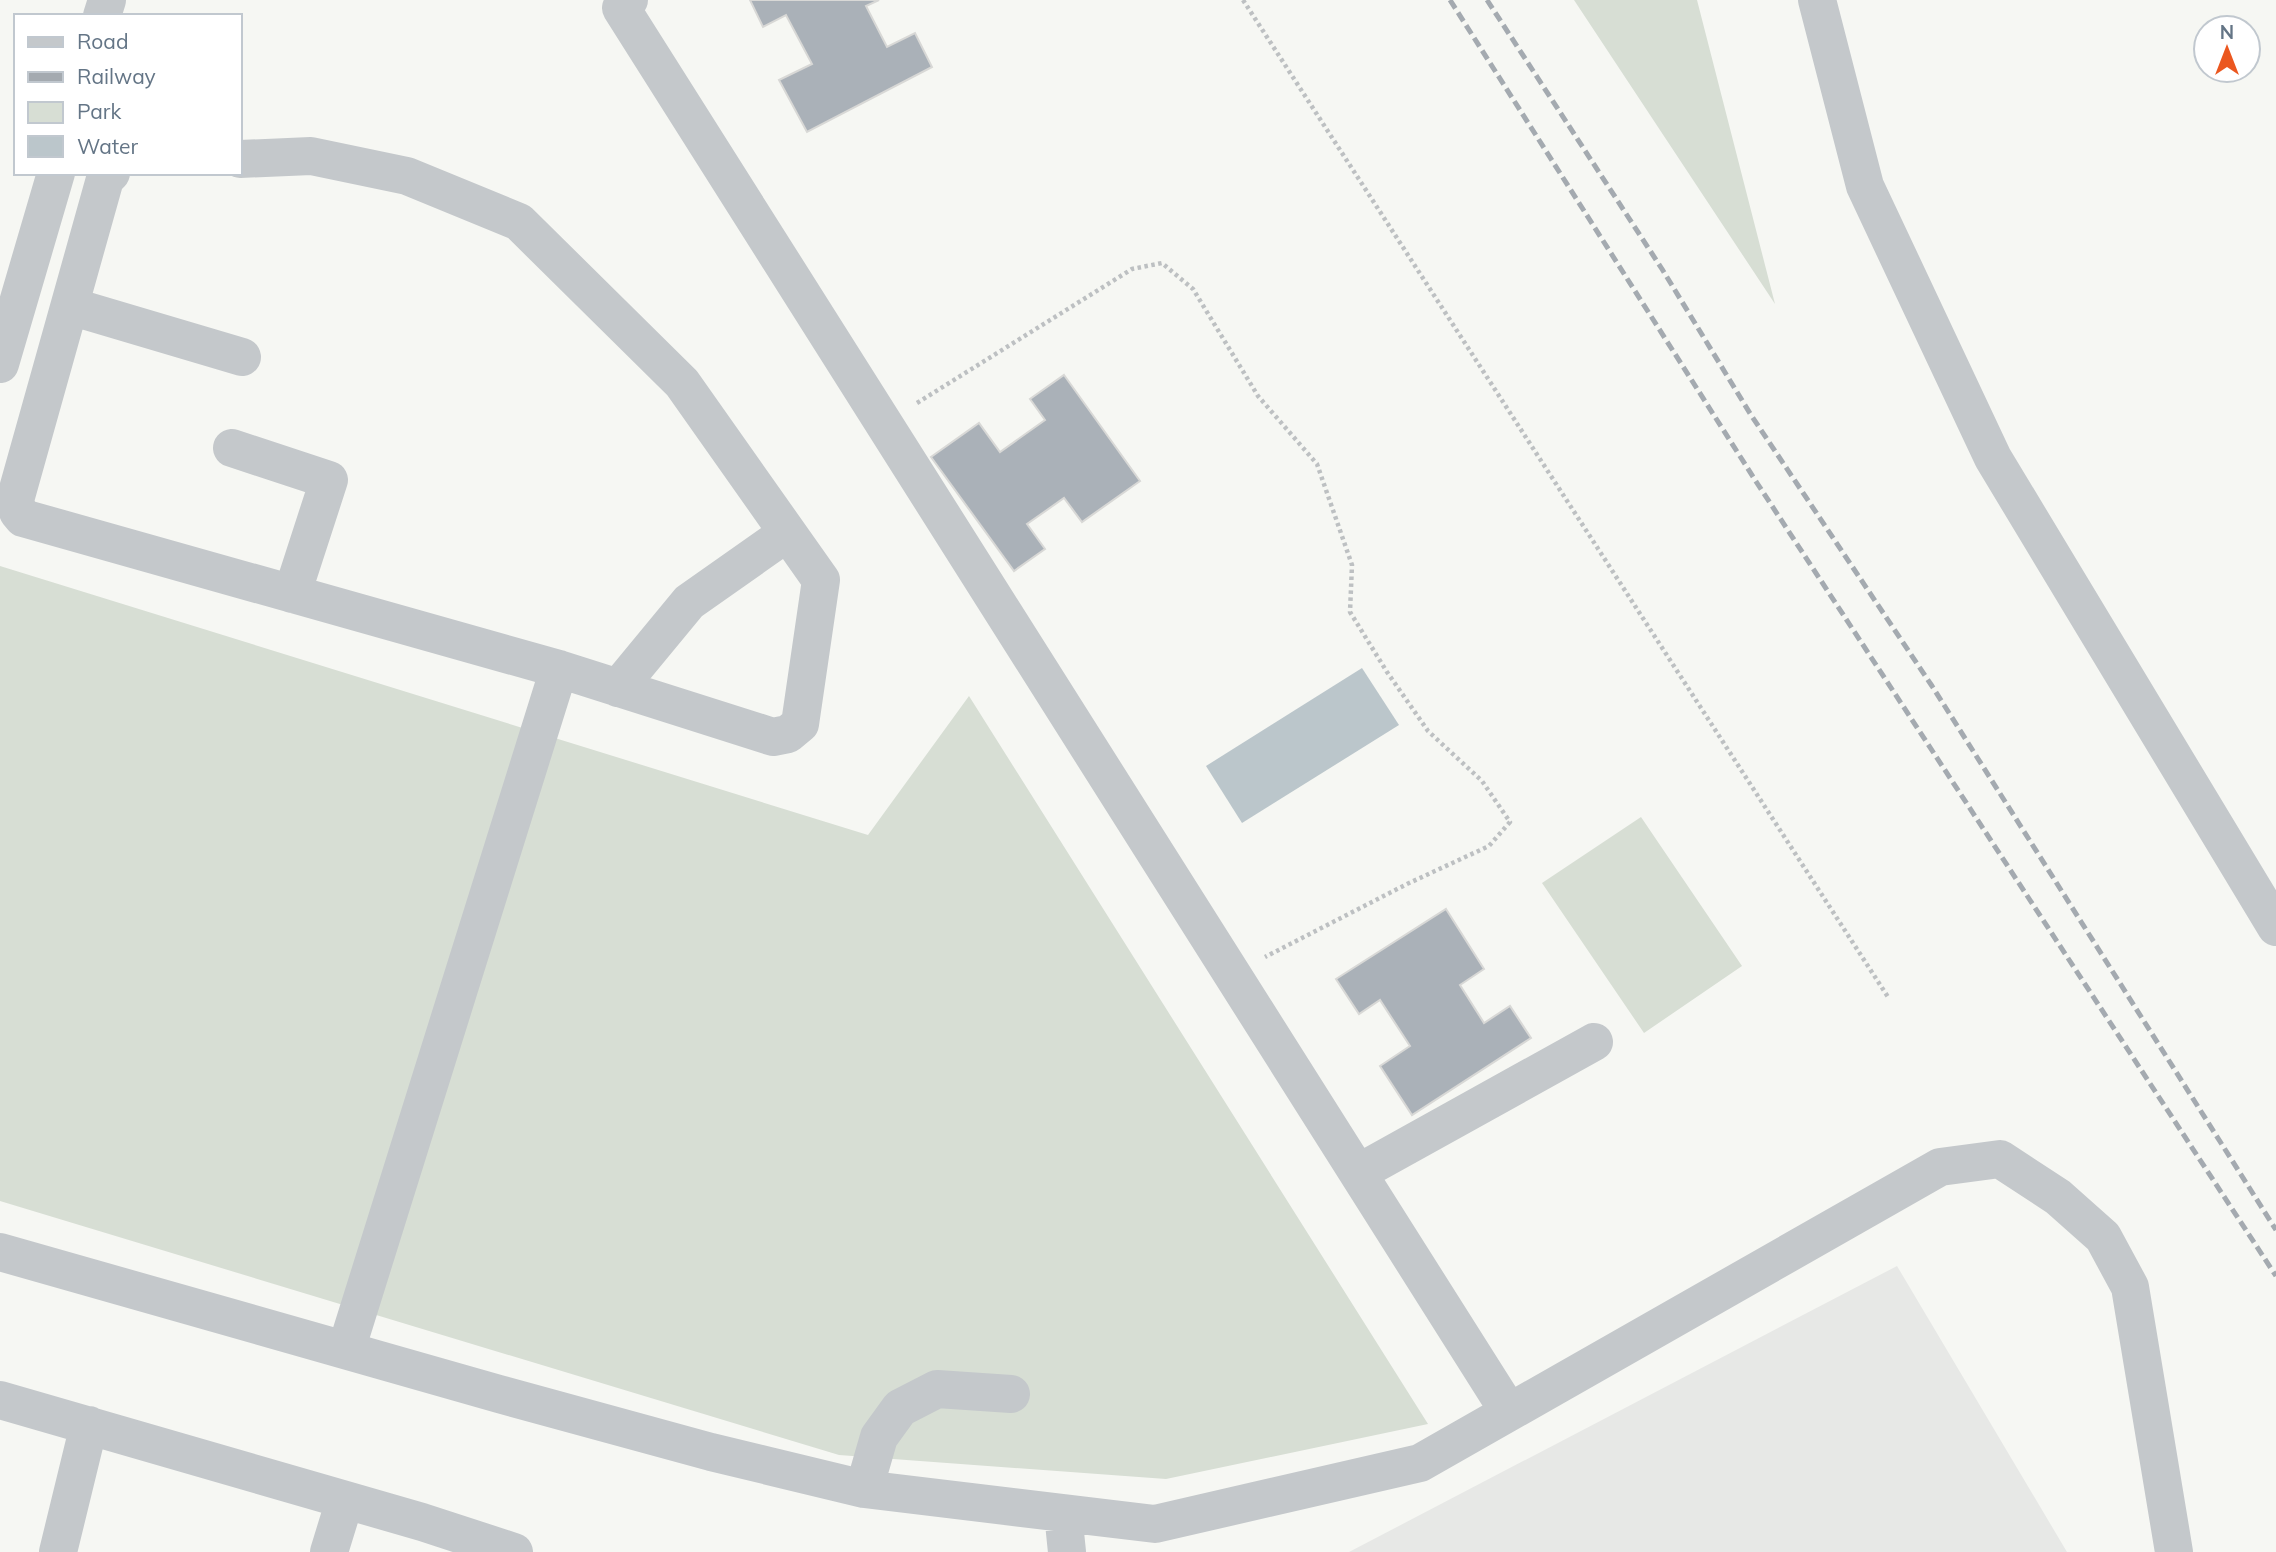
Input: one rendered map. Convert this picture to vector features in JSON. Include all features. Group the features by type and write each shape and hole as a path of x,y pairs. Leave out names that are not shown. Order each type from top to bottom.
{"street":[{"path":"629,0 621,8 1509,1412"},
{"path":"1817,0 1865,186 1993,458 2276,927"},
{"path":"109,175 105,179 15,500 18,512 23,518 559,669 773,737 788,734 800,724 821,580 682,383 519,222 407,176 311,156 242,159"},
{"path":"0,364 55,175"},
{"path":"70,306 242,358"},
{"path":"232,448 329,480 292,594"},
{"path":"618,688 690,601 788,533"},
{"path":"346,1350 559,669"},
{"path":"1358,1173 1594,1042"},
{"path":"0,1252 711,1452 864,1489 1155,1524 1420,1463 1940,1167 2000,1159 2058,1197 2102,1237 2130,1287 2174,1552"},
{"path":"864,1489 879,1437 900,1408 937,1389 1011,1394"},
{"path":"0,1400 514,1552"},
{"path":"58,1552 89,1425"},
{"path":"329,1552 345,1500"},
{"path":"1063,1513 1067,1552"}],"path":[{"path":"1243,0 1888,997"},
{"path":"883,424 1132,269 1162,263 1193,289 1258,396 1317,464 1353,565 1350,612 1387,672 1428,730 1482,781 1510,822 1489,846 1407,884 1232,974"}],"shaded area":[{"path":"1897,1266 2067,1552 1349,1552"}],"green space":[{"path":"1574,0 1697,0 1775,304"},
{"path":"0,566 868,835 969,696 1428,1424 1166,1479 839,1455 0,1201"},
{"path":"1641,817 1742,966 1644,1033 1542,883"}],"water":[{"path":"1362,668 1399,725 1242,823 1206,766"}],"building":[{"path":"750,0 879,0 866,6 887,47 915,33 932,67 807,132 779,80 812,64 786,15 763,27"},
{"path":"1064,375 1140,481 1082,522 1064,498 1027,524 1045,549 1014,571 931,457 979,423 1000,452 1045,420 1030,399"},
{"path":"1446,909 1484,969 1460,985 1484,1023 1510,1006 1531,1038 1412,1115 1380,1066 1410,1046 1380,1000 1359,1014 1336,979"}],"railway":[{"path":"1450,0 1757,483 2276,1276"},
{"path":"1487,0 1662,269 1751,415 1932,686 2276,1230"}]}
